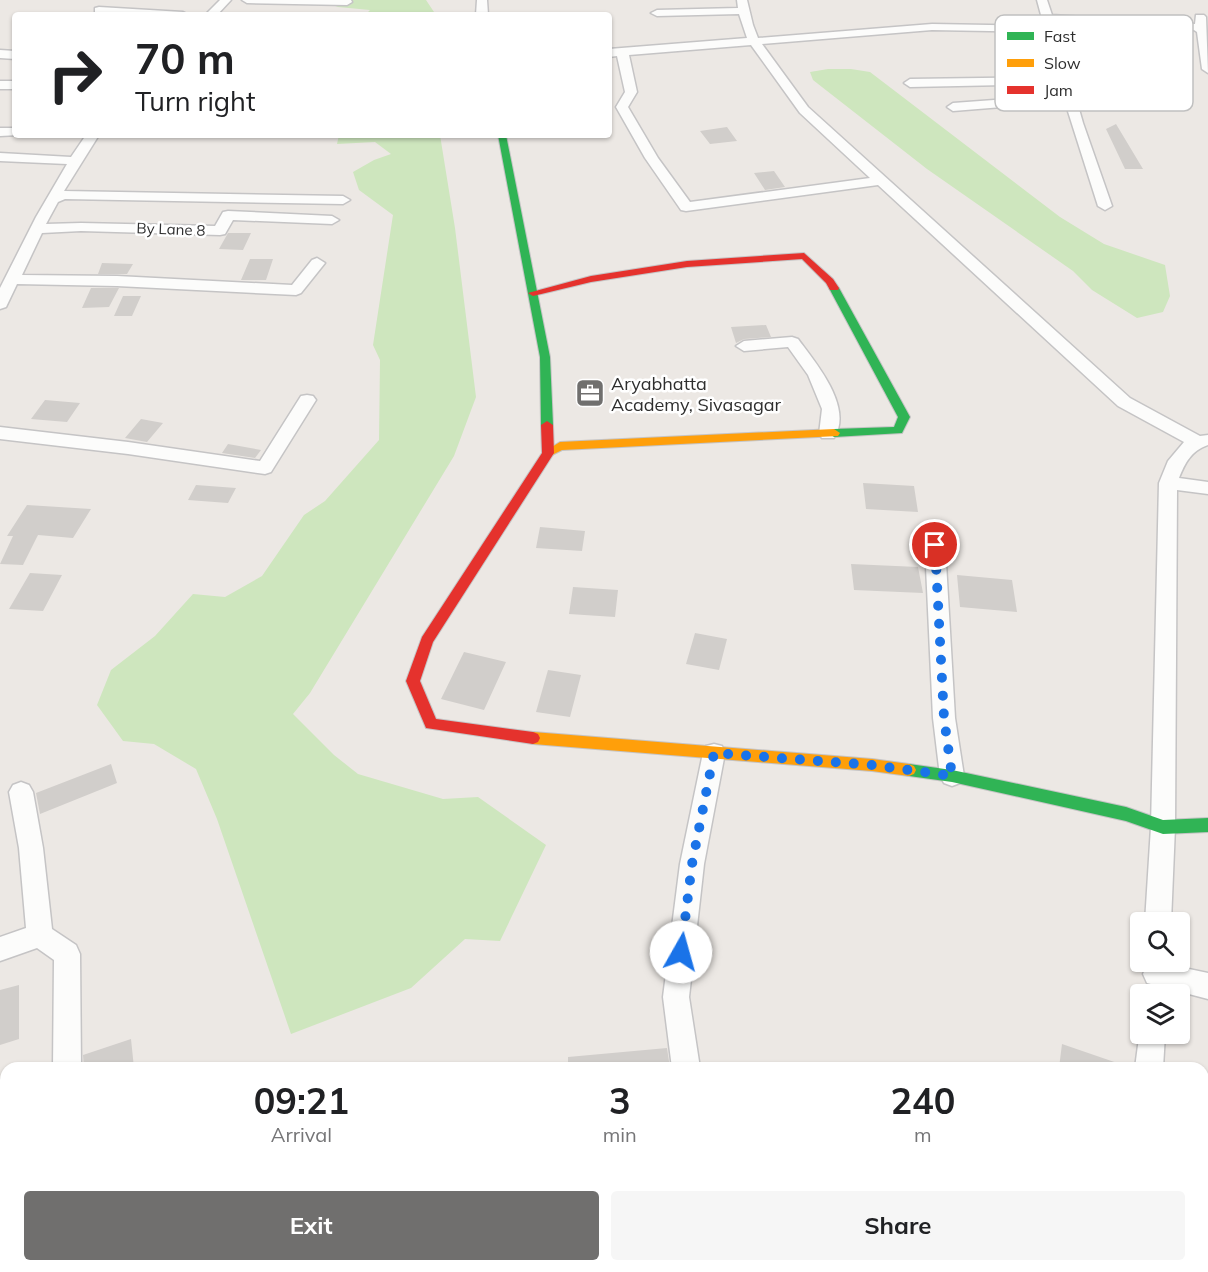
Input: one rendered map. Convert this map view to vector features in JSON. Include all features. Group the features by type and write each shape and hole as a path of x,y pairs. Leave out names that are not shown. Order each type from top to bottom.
{"street":[{"path":"214,12 225,1 238,0"},
{"path":"247,0 346,2"},
{"path":"1042,0 1046,15"},
{"path":"657,13 743,5 747,26 754,41 804,110 1124,402 1202,440 1177,459 1168,483 1163,827 1159,912"},
{"path":"99,10 133,12"},
{"path":"1200,15 1208,69"},
{"path":"883,180 686,207 652,158 622,107 631,92 615,52 932,27 995,25"},
{"path":"1193,27 1202,30"},
{"path":"910,83 995,82"},
{"path":"953,106 995,103"},
{"path":"1074,111 1105,206"},
{"path":"0,304 53,199 90,138"},
{"path":"503,138 545,357 548,453"},
{"path":"0,157 56,158 74,161"},
{"path":"53,199 63,195 343,200"},
{"name":"By Lane 8","path":"37,229 81,227 220,231 228,215 332,220"},
{"path":"533,293 591,279 687,264 804,256 830,281 904,417 898,430 560,446 548,453 427,641 413,681 431,724 522,737 872,765 952,776 1126,814 1163,827 1208,825"},
{"path":"12,279 117,281 296,290 317,263"},
{"path":"744,346 792,342 816,375 831,409 828,434"},
{"path":"0,433 128,448 265,468 307,400"},
{"path":"1168,483 1208,488"},
{"path":"935,545 944,718 952,776"},
{"path":"685,1062 676,997 692,864 714,753"},
{"path":"21,792 31,848 40,935 67,954 67,1062"},
{"path":"0,949 40,935"},
{"path":"1155,977 1208,986"},
{"path":"1150,1062 1151,1044"}],"green space":[{"path":"333,0 426,0 434,12 368,12 370,10 338,7 328,3"},
{"path":"828,69 870,72 1060,217 1104,244 1165,265 1170,296 1163,312 1137,318 1092,290 1073,271 927,169 813,80 810,72"},
{"path":"338,138 440,138 455,228 476,397 454,456 310,693 293,714 334,755 358,774 443,799 478,797 546,845 500,941 465,939 411,988 291,1034 217,819 196,769 154,744 123,741 97,705 111,670 155,636 193,594 225,597 262,576 304,515 325,501 379,440 380,360 373,345 393,215 359,190 353,172 374,160 391,154 375,142 337,144"}],"building":[{"path":"1116,124 1143,169 1125,169 1106,129"},
{"path":"727,127 737,141 710,144 700,131"},
{"path":"774,171 785,187 765,190 754,173"},
{"path":"228,233 251,233 243,250 219,249"},
{"path":"250,259 273,259 266,280 241,280"},
{"path":"102,263 133,264 127,274 98,274"},
{"path":"91,288 119,288 109,307 82,308"},
{"path":"123,296 141,296 132,316 114,316"},
{"path":"766,325 771,337 744,339 736,343 731,327"},
{"path":"45,400 80,403 67,422 31,419"},
{"path":"141,419 163,423 147,442 125,438"},
{"path":"228,444 261,450 255,458 222,453"},
{"path":"863,483 914,486 918,512 866,509"},
{"path":"196,485 236,488 228,503 188,500"},
{"path":"27,505 91,509 73,538 38,535 23,565 0,564 13,536 7,536"},
{"path":"540,527 585,531 582,551 536,548"},
{"path":"851,564 918,567 923,593 854,590"},
{"path":"30,573 62,575 43,611 9,609"},
{"path":"957,575 1012,580 1017,612 960,607"},
{"path":"573,587 618,590 615,617 569,614"},
{"path":"695,633 727,639 719,670 686,664"},
{"path":"464,652 506,662 484,710 441,699"},
{"path":"548,670 581,675 570,717 536,712"},
{"path":"111,764 117,783 40,814 36,793"},
{"path":"19,985 19,1039 0,1045 0,990"},
{"path":"131,1039 133,1062 84,1062 83,1055"},
{"path":"1062,1044 1114,1062 1060,1062"},
{"path":"667,1048 669,1062 568,1062 568,1057"}],"traffic: fast":[{"path":"503,138 545,357 547,425"},
{"path":"834,288 904,417 898,430 834,433"},
{"path":"909,770 952,776 1126,814 1163,827 1208,825"}],"traffic: slow":[{"path":"548,453 560,446 834,433"},
{"path":"533,738 872,765 909,770"}],"traffic: jam":[{"path":"533,293 591,279 687,264 804,256 830,281 834,288"},
{"path":"533,738 431,724 413,681 427,641 548,453 547,425"}],"place":[{"name":"Aryabhatta Academy, Sivasagar","path":"590,393"}],"route":[{"path":"681,952 692,864 714,753 872,765 952,776 944,718 935,545"}]}
